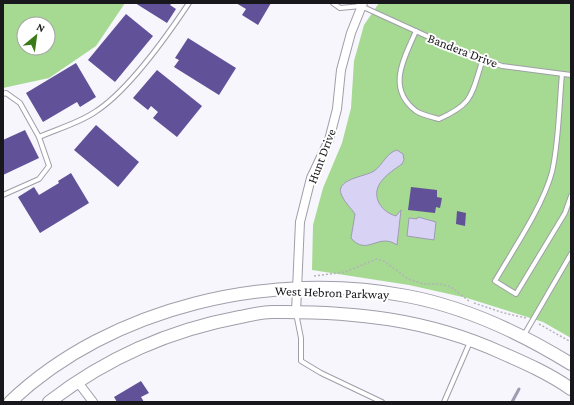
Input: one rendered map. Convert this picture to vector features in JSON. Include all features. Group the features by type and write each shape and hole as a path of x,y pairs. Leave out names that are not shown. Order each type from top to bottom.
{"main road":[{"name":"West Hebron Parkway","path":"10,402 26,387 62,362 95,341 120,329 176,309 232,295 279,288 380,291 432,302 491,322 571,364"},
{"name":"West Hebron Parkway","path":"49,402 77,381 133,350 200,326 272,312 392,318 430,327 471,340 517,360 571,389"}],"street":[{"name":"Hunt Drive","path":"296,312 300,222 311,178 329,140 337,109 341,70 361,4"},
{"path":"77,381 93,402"}],"lane":[{"path":"39,137 94,113 115,96 152,54 189,3"},
{"path":"333,3 340,8 361,4"},
{"name":"Bandera Drive","path":"361,4 416,31 502,66 571,75"},
{"path":"416,31 403,63 398,82 404,98 416,112 440,119 458,111 469,100 483,59"},
{"path":"562,74 552,172 540,201 495,281 516,294 565,212 571,196"},
{"path":"3,94 6,93 20,103 39,137 49,166 40,179 3,195"},
{"path":"523,338 571,254"},
{"path":"296,312 301,338 301,361 321,373 382,402"},
{"path":"444,402 471,340"}],"green space":[{"path":"3,3 125,3 96,46 49,78 3,88"},
{"path":"379,3 571,3 571,338 543,322 467,298 409,285 312,270 313,225 323,188 342,143 351,108 354,61 364,25"}],"shaded area":[{"path":"397,150 403,154 404,160 402,164 382,180 377,191 377,197 384,210 389,213 396,216 401,210 397,245 384,241 362,245 351,238 355,214 345,201 340,190 346,182 351,179 374,171 380,166 387,156"},
{"path":"418,217 436,222 434,240 407,236 409,218 417,219"}],"building":[{"path":"135,3 172,3 170,5 176,9 167,23"},
{"path":"236,3 271,3 258,25 242,15 246,9"},
{"path":"126,14 153,36 115,82 88,60"},
{"path":"188,38 236,68 219,95 174,67 179,60 175,58"},
{"path":"76,63 96,97 80,107 77,102 43,122 26,93"},
{"path":"157,70 202,106 177,137 153,118 158,112 151,106 148,110 133,98"},
{"path":"96,125 139,162 118,187 74,150"},
{"path":"25,130 39,158 3,175 3,140"},
{"path":"71,173 89,203 40,233 18,197 34,187 39,195 59,183 58,181"},
{"path":"411,187 437,190 437,197 442,198 440,208 436,207 435,213 408,210"},
{"path":"457,211 466,213 465,226 456,224"},
{"path":"141,381 149,393 141,397 144,402 117,402 114,397"}],"waterway":[{"path":"512,402 519,389"}]}
